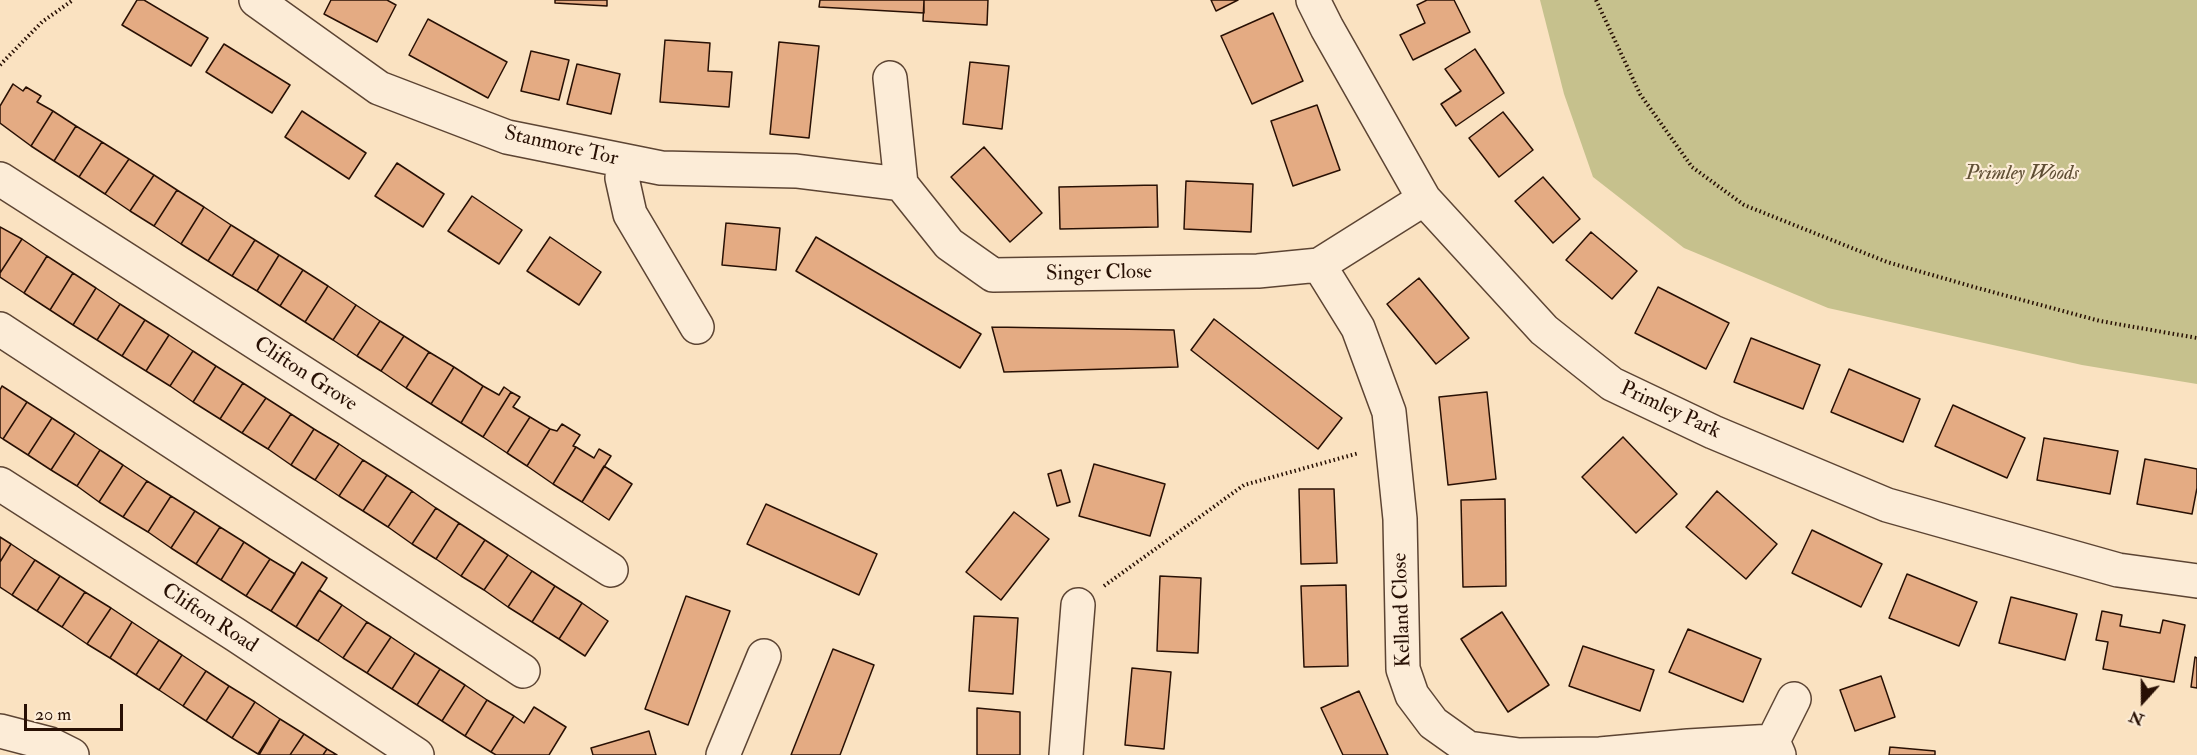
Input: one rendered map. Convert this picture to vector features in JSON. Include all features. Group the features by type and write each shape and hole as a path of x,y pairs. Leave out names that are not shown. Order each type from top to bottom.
{"street":[{"name":"Primley Park","path":"1313,0 1424,198 1544,330 1612,384 1713,432 1887,505 2118,570 2197,582"},
{"name":"Stanmore Tor","path":"274,5 379,88 507,137 661,168 796,171 901,184"},
{"path":"890,78 901,184"},
{"path":"623,161 622,178 630,214 697,327"},
{"name":"Clifton Grove","path":"0,179 611,570"},
{"name":"Singer Close","path":"901,184 949,244 993,275 1258,271 1319,265 1424,198"},
{"name":"Kelland Close","path":"1319,265 1358,328 1389,412 1401,519 1403,669 1412,695 1433,723 1468,748 1519,755 1600,754 1688,746 1776,748"},
{"path":"0,329 523,671"},
{"name":"Clifton Road","path":"0,484 236,635 417,755"},
{"path":"1066,755 1078,605"},
{"path":"723,755 764,656"},
{"path":"1776,748 1794,699"},
{"path":"0,731 50,744 72,755"}],"path":[{"path":"0,64 42,22 73,0"},
{"path":"1596,0 1640,94 1685,158 1692,166 1744,205 1887,262 2100,321 2197,338"},
{"path":"1078,605 1244,485 1392,444"}],"green space":[{"name":"Primley Woods","path":"1540,0 2197,0 2197,384 2082,365 1828,308 1684,248 1593,177 1564,94"}],"building":[{"path":"137,0 144,0 208,38 191,66 122,25"},
{"path":"331,0 387,0 396,5 377,42 324,14"},
{"path":"555,0 607,0 607,6 555,3"},
{"path":"820,0 924,0 924,13 819,7"},
{"path":"924,0 988,0 987,25 923,21"},
{"path":"1211,0 1238,0 1216,11"},
{"path":"1427,0 1454,0 1470,32 1413,60 1400,35 1425,23 1417,5"},
{"path":"1273,13 1303,81 1252,104 1221,36"},
{"path":"428,19 507,62 488,98 409,55"},
{"path":"665,40 710,43 708,71 732,72 729,107 660,102"},
{"path":"779,42 819,46 809,138 770,134"},
{"path":"224,44 290,85 272,113 206,72"},
{"path":"1475,49 1504,93 1456,126 1441,104 1461,91 1445,69"},
{"path":"531,51 569,60 559,100 521,91"},
{"path":"970,62 1009,66 1002,129 963,124"},
{"path":"577,64 620,74 611,114 567,104"},
{"path":"13,84 23,91 26,87 41,96 37,102 53,111 31,146 0,123 0,106"},
{"path":"1317,105 1340,170 1293,186 1271,121"},
{"path":"53,111 76,126 54,161 31,146"},
{"path":"302,111 366,153 349,179 285,137"},
{"path":"1503,112 1533,150 1499,177 1469,138"},
{"path":"76,126 102,142 79,177 54,161"},
{"path":"102,142 129,159 105,194 79,177"},
{"path":"984,147 1042,213 1010,242 951,177"},
{"path":"129,159 154,175 130,211 105,194"},
{"path":"397,163 444,194 423,227 375,196"},
{"path":"154,175 177,190 154,226 130,211"},
{"path":"1543,177 1580,219 1553,243 1515,201"},
{"path":"1186,181 1253,184 1251,232 1184,229"},
{"path":"1157,185 1158,227 1060,229 1059,187"},
{"path":"177,190 204,207 181,244 154,226"},
{"path":"472,196 522,230 499,264 448,231"},
{"path":"204,207 231,225 208,261 181,244"},
{"path":"726,223 780,228 776,270 722,265"},
{"path":"231,225 255,240 232,276 208,261"},
{"path":"0,227 22,239 0,273"},
{"path":"1591,232 1637,271 1612,299 1566,260"},
{"path":"550,237 601,272 579,305 527,271"},
{"path":"816,237 981,334 960,368 796,271"},
{"path":"22,239 47,256 24,293 0,277 0,273"},
{"path":"255,240 279,255 257,291 232,276"},
{"path":"279,255 303,270 280,306 257,291"},
{"path":"47,256 73,273 50,310 24,293"},
{"path":"303,270 328,286 305,322 280,306"},
{"path":"73,273 96,288 73,325 50,310"},
{"path":"1419,278 1469,338 1436,364 1387,304"},
{"path":"328,286 356,305 333,340 305,322"},
{"path":"1658,287 1729,323 1706,369 1635,333"},
{"path":"96,288 120,304 97,340 73,325"},
{"path":"120,304 145,320 122,356 97,340"},
{"path":"356,305 380,321 357,356 333,340"},
{"path":"1214,319 1342,418 1318,449 1191,350"},
{"path":"145,320 169,335 146,371 122,356"},
{"path":"380,321 404,336 381,371 357,356"},
{"path":"992,327 1174,330 1178,367 1004,372"},
{"path":"169,335 193,351 170,386 146,371"},
{"path":"404,336 429,352 406,388 381,371"},
{"path":"1751,338 1820,365 1803,409 1734,382"},
{"path":"193,351 216,366 193,402 170,386"},
{"path":"429,352 454,367 431,404 406,388"},
{"path":"216,366 243,383 220,419 193,402"},
{"path":"454,367 483,386 461,423 431,404"},
{"path":"1849,369 1920,399 1903,442 1831,412"},
{"path":"243,383 266,398 242,433 220,419"},
{"path":"2,386 27,402 3,439 0,437 0,390"},
{"path":"483,386 499,395 504,387 511,392 483,437 461,423"},
{"path":"511,392 520,397 513,407 530,417 507,453 483,437"},
{"path":"1487,392 1496,479 1448,485 1439,397"},
{"path":"266,398 291,414 268,449 242,433"},
{"path":"27,402 52,418 28,455 3,439"},
{"path":"1953,405 2025,438 2007,478 1935,446"},
{"path":"291,414 314,429 291,465 268,449"},
{"path":"530,417 550,429 527,466 507,453"},
{"path":"52,418 75,433 51,470 28,455"},
{"path":"562,424 580,435 573,446 576,447 553,484 527,466 550,429 557,431"},
{"path":"314,429 339,444 315,480 291,465"},
{"path":"75,433 100,450 77,486 51,470"},
{"path":"1623,437 1677,494 1636,533 1582,477"},
{"path":"2044,438 2118,451 2110,494 2037,480"},
{"path":"339,444 363,460 339,496 315,480"},
{"path":"576,447 594,458 599,449 611,456 582,502 553,484"},
{"path":"100,450 123,465 99,502 77,486"},
{"path":"2145,459 2197,469 2197,488 2192,514 2137,504"},
{"path":"363,460 387,475 363,511 339,496"},
{"path":"1094,464 1165,484 1150,536 1079,516"},
{"path":"123,465 147,481 123,517 99,502"},
{"path":"604,466 632,484 609,520 582,502"},
{"path":"1061,470 1070,502 1057,506 1048,474"},
{"path":"387,475 412,491 388,527 363,511"},
{"path":"147,481 171,496 148,532 123,517"},
{"path":"1299,489 1334,489 1337,563 1301,564"},
{"path":"412,491 436,508 412,544 388,527"},
{"path":"1717,491 1777,544 1746,579 1686,527"},
{"path":"171,496 195,511 171,548 148,532"},
{"path":"1505,499 1506,586 1463,587 1461,500"},
{"path":"766,504 877,554 859,595 747,544"},
{"path":"436,508 459,523 436,559 412,544"},
{"path":"195,511 220,527 196,564 171,548"},
{"path":"1014,512 1049,539 1001,600 966,572"},
{"path":"459,523 485,540 461,576 436,559"},
{"path":"220,527 244,542 221,580 196,564"},
{"path":"1812,530 1882,564 1861,607 1792,573"},
{"path":"0,537 11,544 0,562"},
{"path":"485,540 508,555 484,590 461,576"},
{"path":"244,542 270,559 246,596 221,580"},
{"path":"11,544 35,560 12,595 0,587 0,562"},
{"path":"508,555 532,571 508,607 484,590"},
{"path":"270,559 295,574 271,611 246,596"},
{"path":"35,560 60,576 37,611 12,595"},
{"path":"302,562 327,578 296,627 271,611"},
{"path":"532,571 555,586 532,622 508,607"},
{"path":"1907,574 1977,602 1959,646 1889,618"},
{"path":"60,576 85,592 62,627 37,611"},
{"path":"1160,576 1201,578 1198,653 1157,651"},
{"path":"1346,585 1348,666 1304,667 1301,586"},
{"path":"555,586 582,603 559,639 532,622"},
{"path":"319,590 342,605 318,641 296,627"},
{"path":"85,592 111,608 87,644 62,627"},
{"path":"686,596 730,611 688,725 645,709"},
{"path":"2011,597 2077,614 2065,660 1999,643"},
{"path":"582,603 608,621 585,656 559,639"},
{"path":"342,605 367,622 343,658 318,641"},
{"path":"111,608 132,622 110,658 87,644"},
{"path":"2102,611 2122,615 2120,626 2160,633 2163,620 2185,625 2174,682 2103,669 2108,642 2096,640"},
{"path":"1502,612 1549,685 1508,712 1461,639"},
{"path":"974,616 1018,618 1013,694 969,691"},
{"path":"132,622 159,640 136,675 110,658"},
{"path":"367,622 391,637 367,673 343,658"},
{"path":"1688,629 1761,659 1743,702 1669,672"},
{"path":"391,637 415,653 392,689 367,673"},
{"path":"159,640 182,655 159,690 136,675"},
{"path":"1583,646 1654,670 1640,711 1569,686"},
{"path":"833,649 874,665 840,755 791,755"},
{"path":"415,653 440,669 417,705 392,689"},
{"path":"182,655 206,671 183,706 159,690"},
{"path":"2195,657 2197,658 2197,688 2191,687"},
{"path":"1132,668 1171,672 1164,749 1125,745"},
{"path":"440,669 465,685 442,721 417,705"},
{"path":"206,671 229,686 206,721 183,706"},
{"path":"1881,676 1895,717 1855,731 1840,690"},
{"path":"465,685 487,700 465,736 442,721"},
{"path":"229,686 255,702 232,738 206,721"},
{"path":"1359,691 1388,755 1343,755 1321,708"},
{"path":"487,700 514,716 491,752 465,736"},
{"path":"255,702 280,719 258,754 232,738"},
{"path":"534,707 566,727 549,755 496,755 491,752 514,716 524,723"},
{"path":"977,708 1020,712 1020,755 977,755"},
{"path":"280,719 304,734 290,755 259,755"},
{"path":"649,731 656,755 593,755 591,748"},
{"path":"304,734 327,749 323,755 290,755"},
{"path":"1890,747 1935,751 1935,755 1889,755"},
{"path":"327,749 337,755 323,755"}]}
